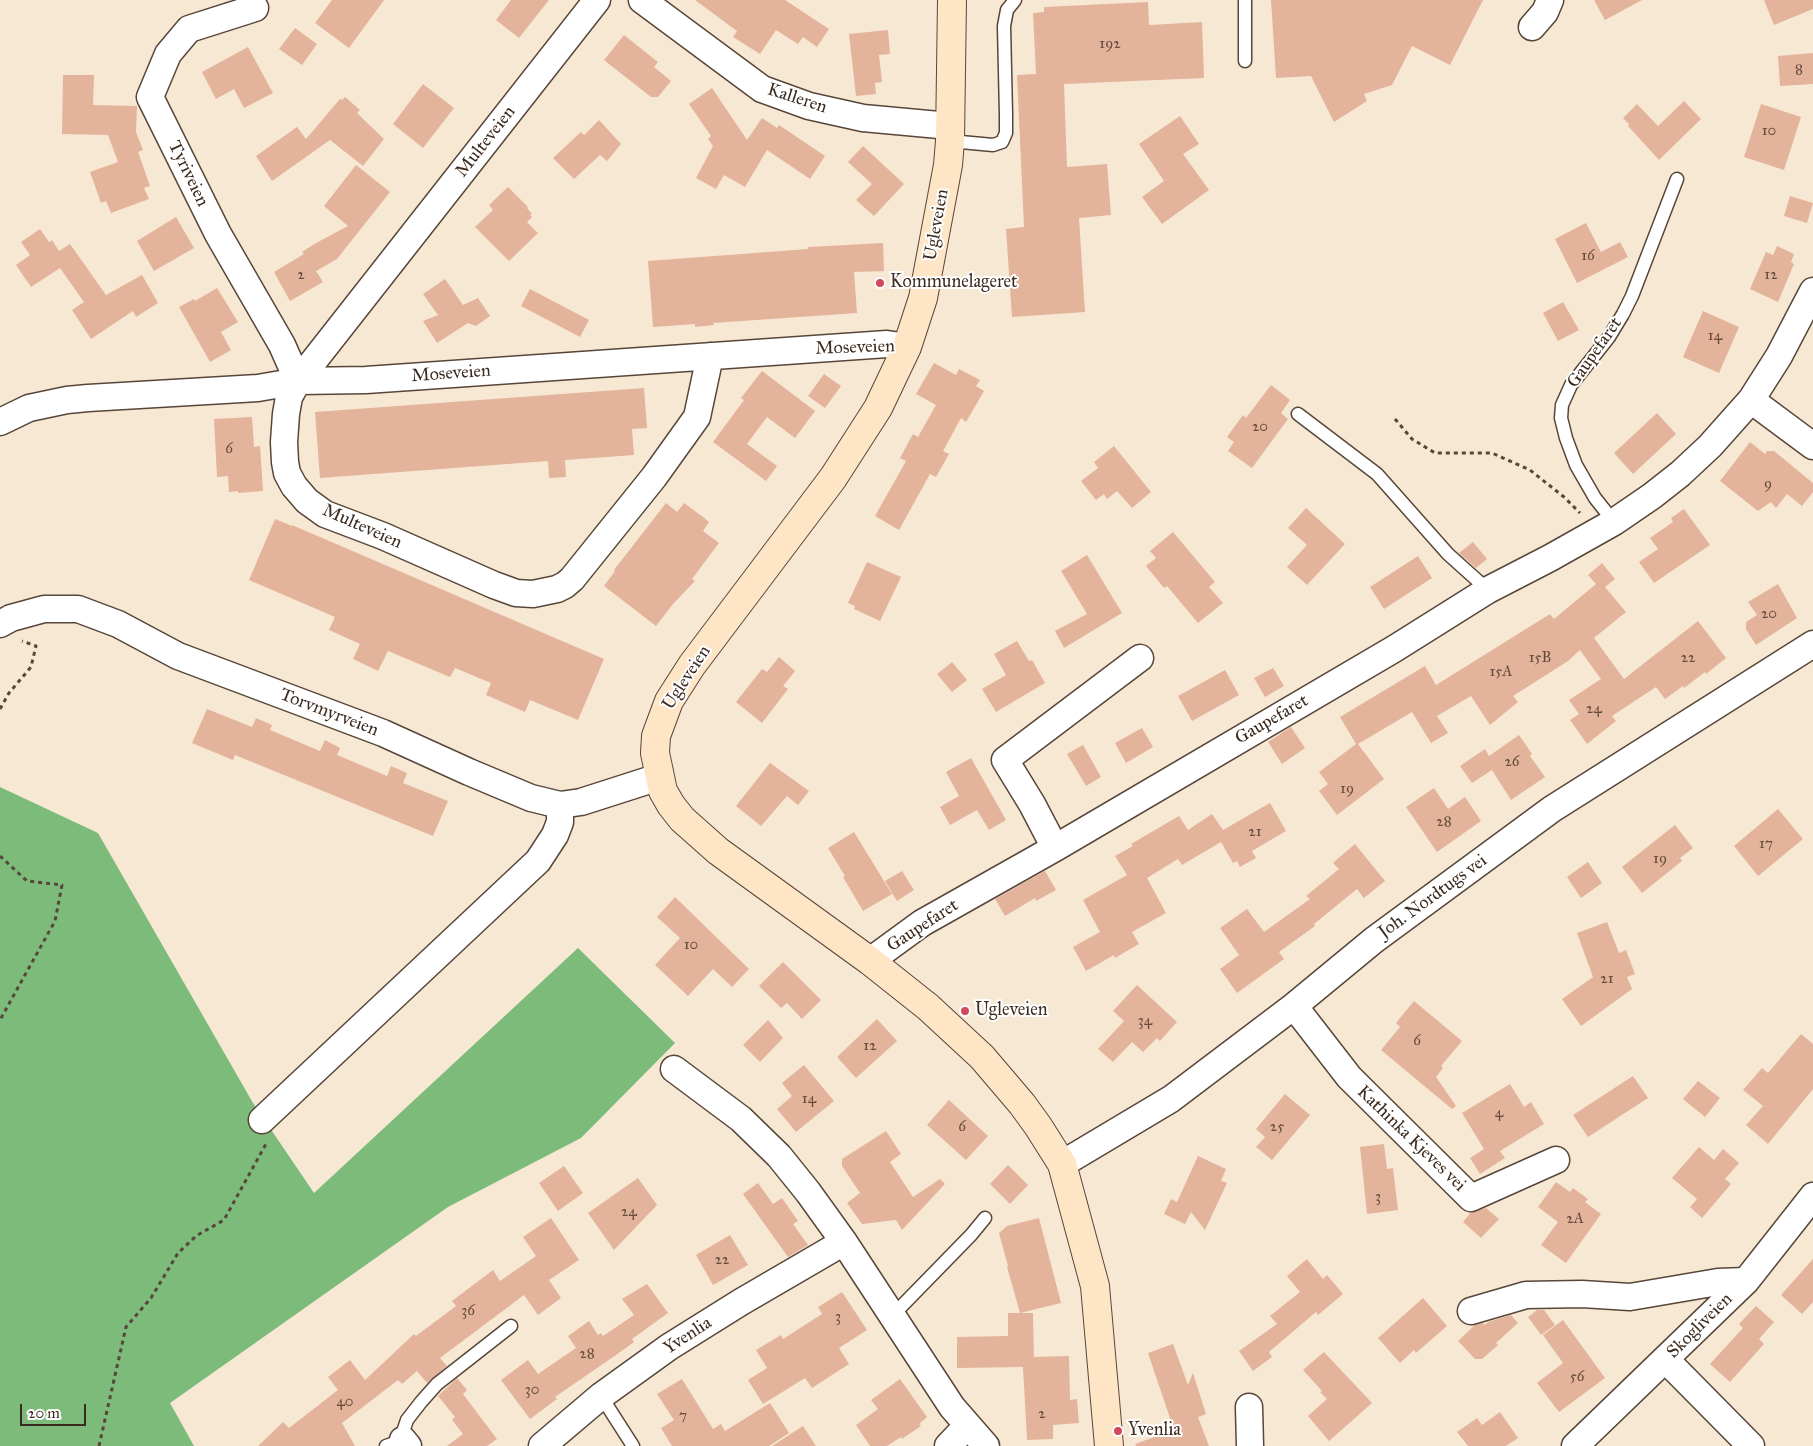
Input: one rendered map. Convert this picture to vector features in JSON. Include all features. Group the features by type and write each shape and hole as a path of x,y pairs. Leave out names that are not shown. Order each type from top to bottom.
{"street":[{"name":"Multeveien","path":"597,0 298,381 289,397 286,414 284,442 285,462 288,473 294,486 307,502 325,514 383,536 516,593 533,594 557,589 572,579 654,477 697,417 710,356"},
{"name":"Kalleren","path":"642,0 762,89 809,106 950,134"},
{"name":"Ugleveien","path":"952,0 950,134 941,211 923,298 907,347 878,408 834,478 692,666 669,701 656,736 655,753 659,777 671,805 682,819 718,852 870,961 928,1008 982,1057 1022,1104 1062,1164 1095,1286 1108,1446"},
{"path":"1532,27 1545,12 1550,0"},
{"name":"Tyriveien","path":"255,8 189,29 168,54 150,97 218,234 282,345 298,381"},
{"name":"Gaupefaret","path":"870,961 922,923 1055,848 1394,649 1488,590 1606,526 1680,474 1715,441 1750,400 1779,356 1813,290"},
{"name":"Moseveien","path":"0,422 29,408 66,400 258,388 298,381 366,380 887,344 907,347"},
{"path":"1750,400 1813,446"},
{"name":"Torvmyrveien","path":"9,632 11,618 44,609 78,609 118,624 178,656 383,733 531,798 560,805 581,802 659,777"},
{"name":"Joh. Nordtugs vei","path":"1062,1164 1171,1099 1294,1006 1374,940 1552,809 1813,644"},
{"path":"1055,848 1032,804 1005,760 1140,658"},
{"path":"262,1120 538,860 555,835 560,822 560,805"},
{"name":"Kathinka Kjeves vei","path":"1294,1006 1349,1078 1471,1198 1556,1160"},
{"path":"674,1069 741,1119 779,1156 844,1242 952,1407 986,1446"},
{"name":"Skogliveien","path":"1575,1446 1746,1281 1813,1196"},
{"name":"Yvenlia","path":"542,1446 601,1396 669,1347 741,1302 844,1242"},
{"path":"1470,1311 1526,1295 1582,1294 1630,1297 1718,1282 1746,1281"},
{"path":"1666,1360 1751,1446"},
{"path":"1249,1407 1250,1446"},
{"path":"948,1446 967,1426"}],"lane":[{"path":"950,134 993,145 1002,142 1006,133 1004,26 1006,10 1015,0"},
{"path":"1245,0 1245,61"},
{"name":"Gaupefaret","path":"1606,526 1595,498 1576,464 1566,438 1561,418 1562,405 1571,385 1608,337 1632,296 1677,179"},
{"path":"1298,414 1376,474 1448,554 1488,590"},
{"path":"892,1316 971,1235 985,1218"},
{"path":"399,1444 408,1420 426,1396 448,1375 511,1326"},
{"path":"601,1396 633,1446"}],"path":[{"path":"1395,419 1412,439 1435,453 1492,453 1530,470 1564,497 1606,526"},
{"path":"0,710 9,692 31,667 36,646 9,632"},
{"path":"0,856 27,881 62,884 55,921 0,1020"},
{"path":"99,1446 126,1327 151,1298 178,1253 196,1236 224,1220 268,1140 262,1120"}],"green space":[{"path":"0,787 98,833 253,1103 314,1193 578,948 675,1043 581,1138 448,1207 170,1403 194,1446 0,1446"}],"building":[{"path":"332,0 384,0 349,48 315,23"},
{"path":"511,0 549,0 519,38 496,20"},
{"path":"695,0 785,0 829,29 817,47 803,37 798,44 776,30 760,54 733,37 737,31"},
{"path":"1271,0 1483,0 1450,65 1412,46 1392,85 1364,94 1367,101 1334,122 1311,76 1276,78"},
{"path":"1594,0 1642,0 1605,20"},
{"path":"1764,0 1813,0 1813,9 1774,25"},
{"path":"1148,2 1149,25 1202,22 1204,78 1064,84 1067,167 1107,164 1111,215 1079,218 1085,312 1012,317 1006,229 1024,227 1017,75 1036,74 1033,13 1044,12 1044,7"},
{"path":"295,28 317,44 302,65 279,49"},
{"path":"888,30 890,54 879,55 882,82 875,83 876,94 856,96 849,34"},
{"path":"624,35 658,62 654,67 671,81 658,97 651,97 604,60"},
{"path":"248,47 273,93 244,108 234,89 216,99 202,72"},
{"path":"1813,53 1813,84 1780,86 1778,56"},
{"path":"63,75 94,75 93,105 137,106 136,132 143,150 138,152 150,186 144,188 149,199 111,213 106,201 101,203 90,172 118,162 108,135 62,134"},
{"path":"423,84 454,108 423,148 393,124"},
{"path":"712,88 747,140 762,118 777,128 779,125 825,156 810,179 767,150 745,187 724,175 716,189 696,178 713,146 708,139 711,136 689,104"},
{"path":"345,97 360,110 357,113 384,139 363,166 330,140 272,181 256,156 297,127 306,139 340,99 342,100"},
{"path":"1684,101 1701,119 1659,160 1623,118 1637,104 1658,126"},
{"path":"1761,104 1801,117 1784,170 1744,157"},
{"path":"1180,116 1199,144 1183,154 1209,190 1162,224 1142,197 1164,181 1139,144"},
{"path":"599,120 621,144 607,161 600,155 574,179 553,158 581,132 584,135"},
{"path":"863,146 904,184 874,216 856,200 872,184 848,162"},
{"path":"356,165 390,192 337,259 316,271 323,282 290,301 274,272 304,254 302,252 316,243 348,226 324,206"},
{"path":"508,187 528,207 532,217 527,222 538,233 509,261 475,227 493,210 489,205"},
{"path":"1790,196 1813,203 1807,223 1784,216"},
{"path":"176,217 194,248 154,271 137,241"},
{"path":"1586,223 1601,252 1620,242 1628,257 1577,283 1555,239"},
{"path":"40,229 49,242 52,240 59,251 70,244 106,295 142,275 158,303 136,317 133,311 91,339 72,310 84,302 60,268 31,287 16,265 30,255 21,242"},
{"path":"883,243 884,271 854,272 857,313 713,323 714,325 695,327 695,324 653,327 648,261 808,249 808,247"},
{"path":"1777,246 1794,254 1791,262 1794,264 1778,302 1750,289 1766,252 1773,255"},
{"path":"445,279 463,305 478,298 490,316 476,326 468,323 437,343 423,321 438,315 423,294"},
{"path":"217,288 238,322 221,332 231,350 210,362 179,307 194,299 195,301"},
{"path":"530,289 589,320 580,337 521,306"},
{"path":"1563,302 1579,330 1558,341 1543,313"},
{"path":"1703,311 1739,327 1719,373 1683,357"},
{"path":"934,363 956,375 959,369 980,380 976,386 984,391 966,422 961,418 943,451 949,454 936,477 930,474 899,530 875,516 906,461 900,458 913,434 918,437 936,405 916,394"},
{"path":"762,371 815,411 795,438 767,417 747,444 777,466 766,481 713,442 744,400 741,398"},
{"path":"824,374 841,386 825,408 808,396"},
{"path":"1271,385 1290,400 1281,413 1288,419 1252,468 1228,451 1234,442 1227,437 1243,415 1246,418"},
{"path":"644,388 647,428 632,429 634,455 565,460 566,477 549,478 548,461 320,478 315,412"},
{"path":"1657,413 1676,434 1633,474 1614,453"},
{"path":"252,417 254,447 260,446 263,491 229,492 228,476 217,477 214,419"},
{"path":"1750,442 1765,454 1767,451 1774,451 1813,483 1813,492 1802,506 1787,494 1776,508 1771,502 1758,511 1720,481"},
{"path":"1114,446 1151,492 1132,508 1117,491 1107,499 1104,494 1096,500 1081,481 1098,468 1094,462"},
{"path":"666,503 677,512 684,503 703,517 709,522 703,531 719,543 692,579 695,581 673,604 656,626 604,586 614,570"},
{"path":"1306,508 1345,544 1307,585 1287,567 1307,545 1288,528"},
{"path":"1684,509 1710,545 1654,583 1639,562 1658,549 1650,538 1673,522 1671,518"},
{"path":"275,519 604,659 578,720 530,700 525,712 486,695 491,683 455,668 450,677 388,651 378,671 353,659 360,644 329,630 335,617 249,580"},
{"path":"1173,532 1215,582 1209,587 1223,603 1198,623 1167,586 1164,588 1146,566 1156,558 1150,551"},
{"path":"1473,542 1487,559 1476,568 1459,553"},
{"path":"1087,555 1122,613 1064,648 1055,631 1087,614 1061,571"},
{"path":"1418,556 1432,578 1384,609 1370,587"},
{"path":"867,562 901,577 880,621 854,609 855,606 848,603"},
{"path":"1602,563 1615,579 1605,587 1626,612 1594,638 1624,679 1698,621 1726,658 1706,674 1705,672 1684,688 1683,686 1665,699 1656,687 1612,716 1616,721 1587,744 1570,720 1579,714 1569,700 1601,679 1580,650 1568,661 1513,696 1518,702 1490,725 1471,696 1437,716 1448,733 1431,743 1412,712 1358,744 1384,779 1337,815 1319,791 1328,784 1319,772 1356,744 1340,717 1425,666 1436,685 1550,614 1554,619 1596,584 1588,575"},
{"path":"1778,584 1797,618 1756,645 1746,629 1746,622 1757,615 1748,602"},
{"path":"1017,641 1029,661 1032,660 1045,683 996,712 982,689 1006,675 994,654"},
{"path":"779,657 795,671 783,686 788,689 762,723 736,702 762,669 767,672"},
{"path":"952,662 967,680 952,692 937,674"},
{"path":"1273,668 1284,686 1265,697 1254,678"},
{"path":"1225,670 1239,695 1192,721 1178,696"},
{"path":"207,709 252,727 256,718 272,725 270,730 320,751 325,740 340,748 337,755 387,776 391,766 407,773 403,783 448,801 433,836 235,755 233,760 192,743"},
{"path":"1291,727 1305,748 1282,764 1268,742"},
{"path":"1142,728 1153,747 1126,763 1115,743"},
{"path":"1519,735 1532,754 1530,756 1545,777 1511,800 1492,770 1472,783 1460,766 1485,749 1489,756"},
{"path":"1083,745 1101,777 1086,786 1067,754"},
{"path":"971,758 1006,820 989,830 977,810 950,825 940,807 959,796 946,772"},
{"path":"770,763 809,791 798,805 787,796 761,826 736,806"},
{"path":"1434,788 1448,809 1465,797 1481,821 1437,852 1406,807"},
{"path":"1270,803 1286,831 1252,851 1256,858 1240,867 1237,861 1233,863 1221,842 1182,865 1178,859 1147,878 1166,913 1132,932 1139,944 1115,958 1114,955 1086,971 1073,947 1100,932 1083,900 1127,875 1115,856 1133,846 1131,844 1179,816 1188,830 1212,814 1223,830"},
{"path":"1778,809 1803,839 1758,876 1734,846"},
{"path":"1675,825 1693,848 1680,858 1682,861 1642,893 1622,867"},
{"path":"854,832 892,894 863,911 828,848"},
{"path":"1355,844 1385,881 1364,898 1357,889 1314,924 1315,926 1279,952 1284,959 1237,993 1220,969 1239,955 1220,928 1247,909 1264,932 1310,899 1306,896 1339,869 1333,863"},
{"path":"1588,862 1602,883 1581,898 1567,877"},
{"path":"902,871 914,890 897,901 885,881"},
{"path":"1045,871 1056,890 1036,901 1035,898 1005,916 995,899"},
{"path":"675,897 749,969 732,987 713,969 688,996 655,965 680,938 657,917"},
{"path":"1607,922 1619,953 1626,950 1635,974 1627,977 1632,989 1581,1026 1562,999 1593,977 1577,933"},
{"path":"783,962 821,1000 802,1019 787,1003 781,1008 759,986"},
{"path":"1137,985 1177,1022 1160,1041 1157,1038 1143,1052 1132,1042 1113,1062 1098,1049 1124,1021 1113,1011"},
{"path":"1414,1001 1462,1041 1441,1066 1443,1068 1436,1077 1456,1106 1452,1109 1381,1050 1400,1027 1396,1023"},
{"path":"877,1019 897,1041 856,1078 837,1057"},
{"path":"768,1020 783,1038 760,1062 743,1045"},
{"path":"1801,1034 1813,1044 1813,1089 1768,1144 1746,1125 1763,1106 1743,1090 1762,1068 1768,1073"},
{"path":"804,1065 834,1101 796,1132 777,1109 792,1096 782,1083"},
{"path":"1633,1076 1648,1098 1588,1137 1573,1115"},
{"path":"1698,1081 1720,1098 1705,1117 1683,1099"},
{"path":"1510,1084 1524,1107 1531,1102 1544,1124 1500,1151 1505,1158 1480,1174 1470,1158 1484,1149 1462,1113"},
{"path":"1285,1094 1310,1115 1272,1160 1256,1147 1265,1137 1256,1129"},
{"path":"949,1100 988,1136 966,1160 927,1125"},
{"path":"886,1131 901,1154 890,1162 913,1197 940,1179 945,1184 902,1230 896,1220 862,1224 847,1203 860,1193 842,1166 842,1159"},
{"path":"1384,1144 1387,1169 1393,1168 1398,1210 1367,1214 1360,1147"},
{"path":"1699,1147 1714,1160 1723,1149 1739,1163 1725,1179 1731,1184 1702,1218 1690,1207 1697,1199 1672,1178"},
{"path":"1198,1156 1226,1169 1221,1181 1227,1183 1205,1230 1191,1212 1185,1224 1164,1214 1171,1199 1177,1202"},
{"path":"1008,1165 1028,1185 1010,1204 990,1184"},
{"path":"564,1166 583,1193 558,1211 539,1183"},
{"path":"638,1178 657,1205 614,1250 588,1213"},
{"path":"1556,1182 1570,1192 1573,1188 1588,1199 1585,1202 1601,1214 1566,1263 1541,1245 1558,1222 1538,1207"},
{"path":"758,1183 773,1204 782,1198 798,1221 793,1224 808,1245 788,1257 743,1194"},
{"path":"1486,1208 1499,1219 1481,1238 1463,1222 1471,1212"},
{"path":"551,1218 579,1260 549,1280 561,1298 538,1315 524,1295 440,1358 447,1366 427,1383 417,1371 402,1384 398,1380 342,1423 355,1446 258,1446 283,1422 289,1428 338,1390 328,1377 350,1360 365,1380 414,1334 416,1336 456,1306 452,1301 493,1270 500,1281 536,1256 523,1237"},
{"path":"1039,1218 1061,1303 1020,1313 999,1233 1007,1226"},
{"path":"730,1235 748,1265 713,1285 696,1255"},
{"path":"1307,1259 1323,1279 1327,1275 1343,1294 1318,1315 1316,1312 1269,1352 1272,1357 1253,1371 1239,1351 1277,1324 1270,1316 1300,1292 1287,1276"},
{"path":"1813,1259 1813,1302 1802,1314 1781,1295"},
{"path":"647,1284 668,1313 632,1339 634,1342 555,1397 557,1399 530,1419 501,1380 528,1360 538,1374 576,1348 568,1336 589,1321 598,1335 601,1333 603,1336 634,1315 622,1299"},
{"path":"842,1292 867,1330 839,1348 849,1364 812,1388 805,1378 763,1404 748,1380 767,1368 756,1350 781,1335 783,1339 822,1314 818,1307"},
{"path":"1423,1298 1447,1326 1416,1353 1414,1350 1400,1363 1378,1338"},
{"path":"1756,1306 1774,1322 1759,1339 1764,1344 1730,1382 1710,1364 1743,1328 1739,1324"},
{"path":"1537,1310 1544,1310 1555,1325 1541,1335 1528,1317"},
{"path":"1008,1313 1033,1313 1034,1357 1069,1356 1070,1400 1077,1399 1079,1423 1053,1425 1053,1439 1027,1440 1023,1367 957,1368 957,1337 1008,1336"},
{"path":"1511,1315 1518,1323 1482,1359 1475,1359 1458,1341 1475,1325 1483,1323 1485,1325 1488,1322"},
{"path":"1563,1320 1605,1378 1559,1412 1537,1383 1563,1363 1543,1335"},
{"path":"1173,1344 1188,1385 1193,1373 1206,1414 1198,1417 1209,1446 1136,1446 1135,1444 1174,1430 1148,1353"},
{"path":"1324,1352 1372,1403 1329,1441 1308,1416 1327,1399 1303,1370"},
{"path":"457,1378 467,1390 463,1394 497,1439 487,1446 447,1446 463,1434 452,1420 455,1417 438,1396"},
{"path":"682,1379 713,1429 721,1424 725,1431 770,1403 789,1433 769,1446 672,1446 661,1428 674,1420 657,1394"},
{"path":"900,1379 927,1417 919,1424 921,1426 902,1439 901,1437 887,1446 870,1446 856,1425 878,1409 871,1400"},
{"path":"1500,1412 1518,1438 1506,1446 1468,1446 1457,1432 1477,1418 1482,1425"},
{"path":"803,1426 816,1446 772,1446"}],"place":[{"name":"Kommunelageret","path":"880,283"},
{"name":"Ugleveien","path":"965,1011"},
{"name":"Yvenlia","path":"1118,1431"}]}
